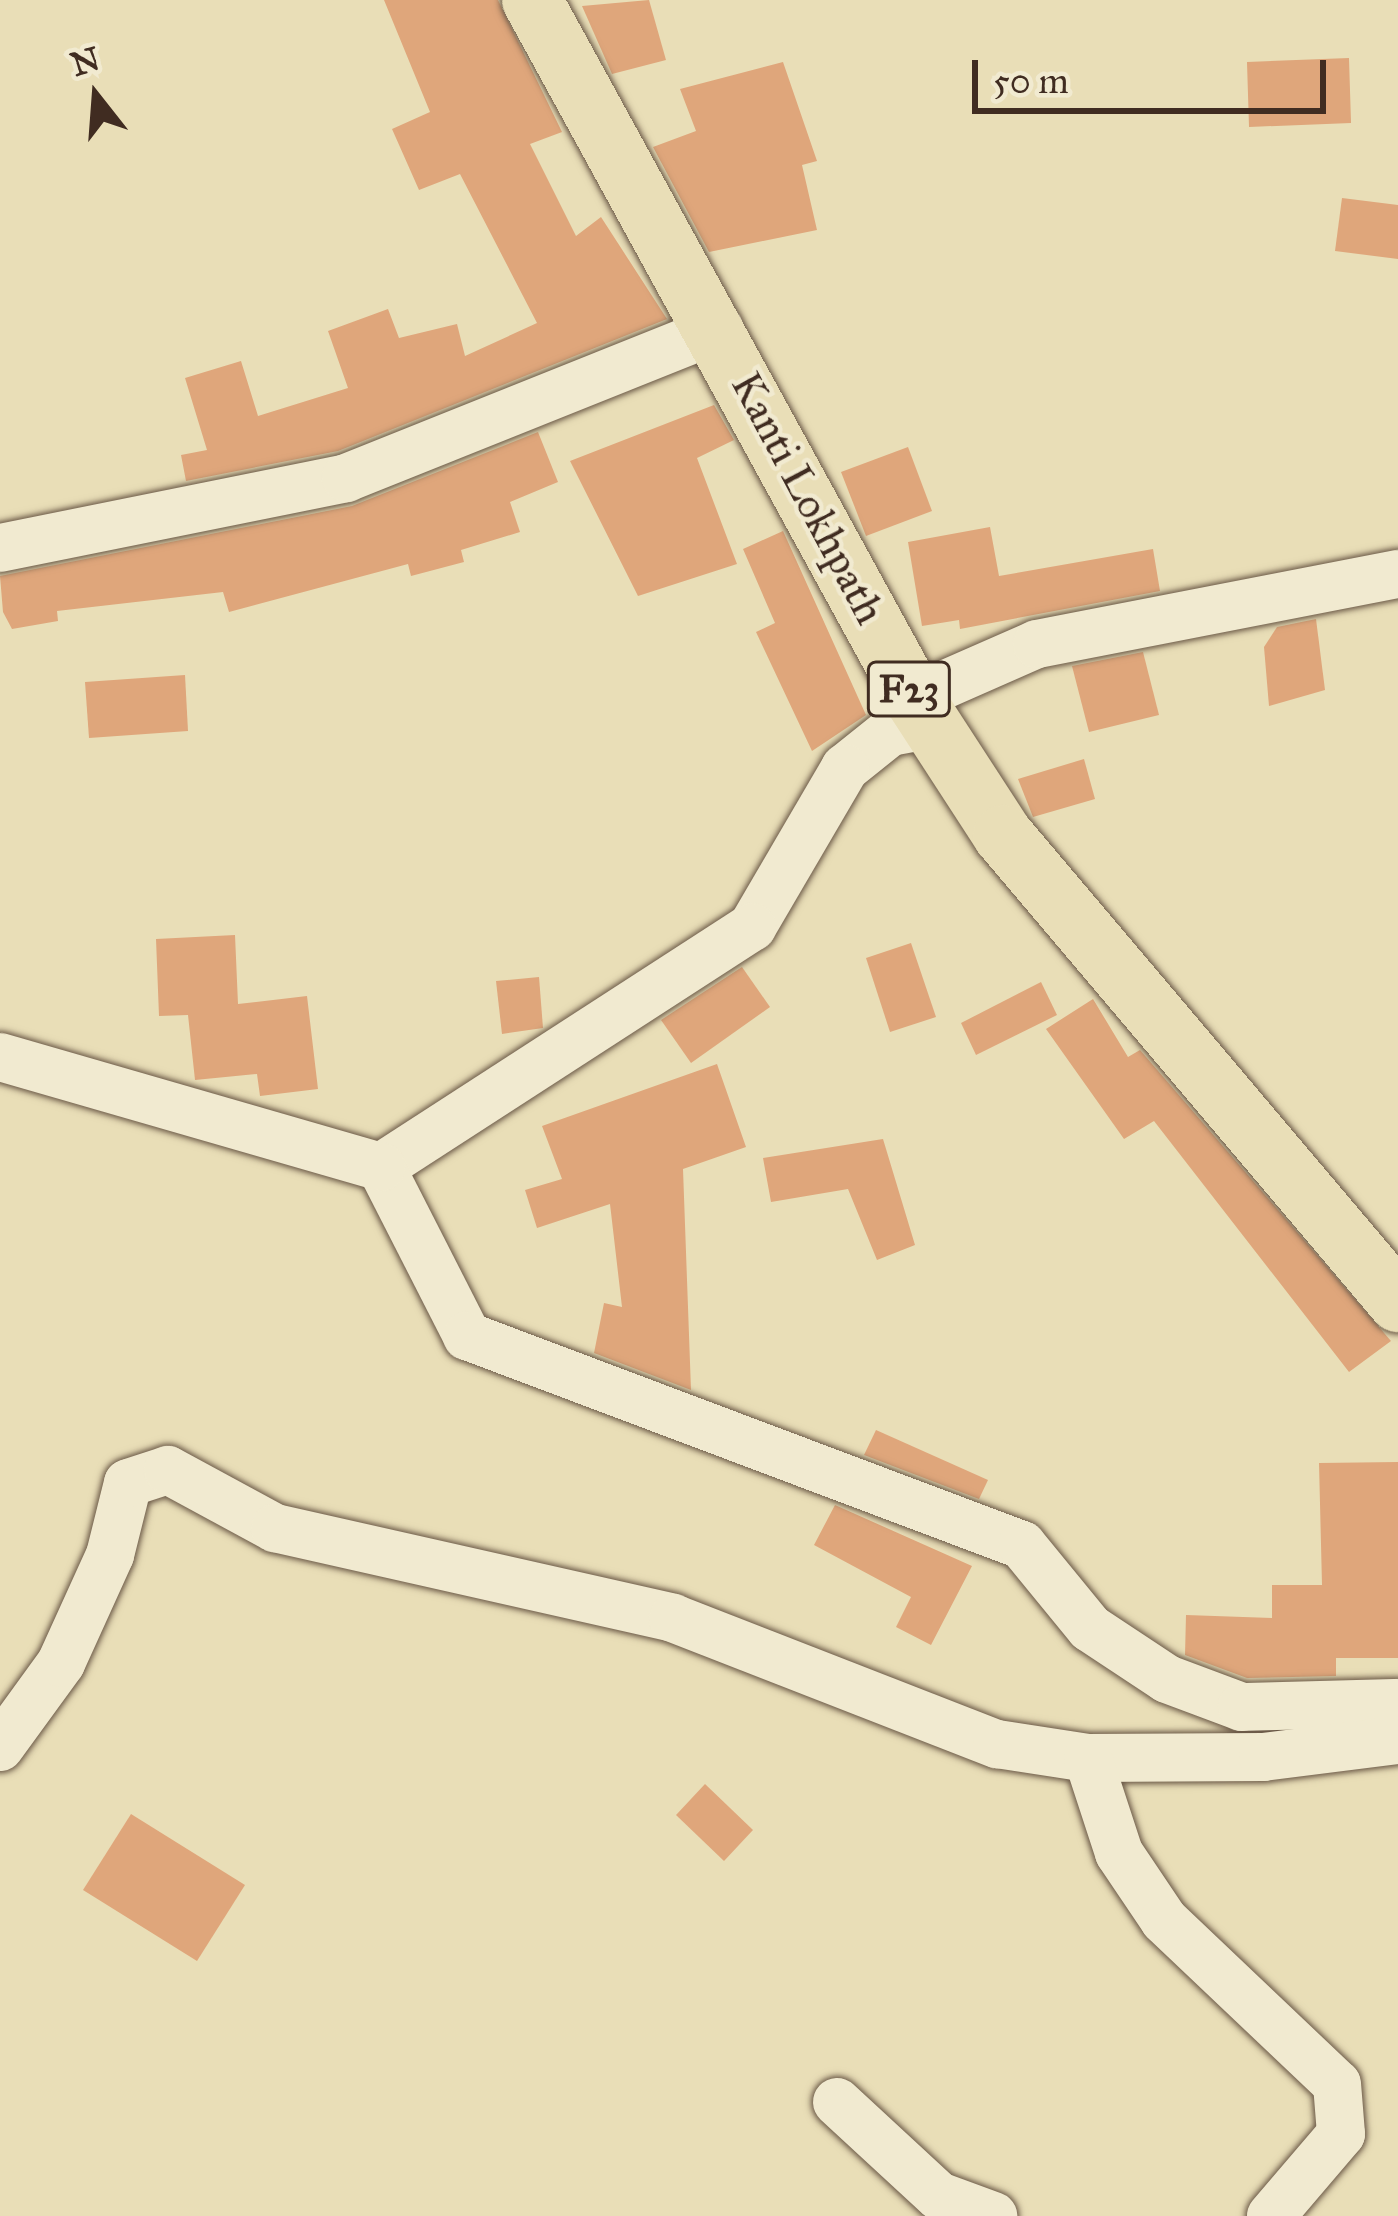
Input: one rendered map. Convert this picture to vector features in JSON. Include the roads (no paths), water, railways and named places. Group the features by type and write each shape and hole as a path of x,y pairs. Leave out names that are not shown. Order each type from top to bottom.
{"main road":[{"name":"Kanti Lokhpath","path":"532,0 719,329 924,711 1004,835 1398,1302"}],"street":[{"path":"0,548 346,478 719,329"},
{"path":"381,1167 752,927 845,768 890,732 1036,644 1398,574"},
{"path":"0,1057 381,1167 467,1336 1022,1545 1090,1628 1167,1679 1242,1707 1398,1703"},
{"path":"0,1747 61,1663 110,1555 128,1484 168,1470 275,1528 673,1618 997,1744 1088,1758 1263,1757 1398,1740"},
{"path":"1088,1758 1119,1853 1164,1920 1337,2084 1341,2134 1271,2216"},
{"path":"837,2102 939,2196 993,2216"}]}
